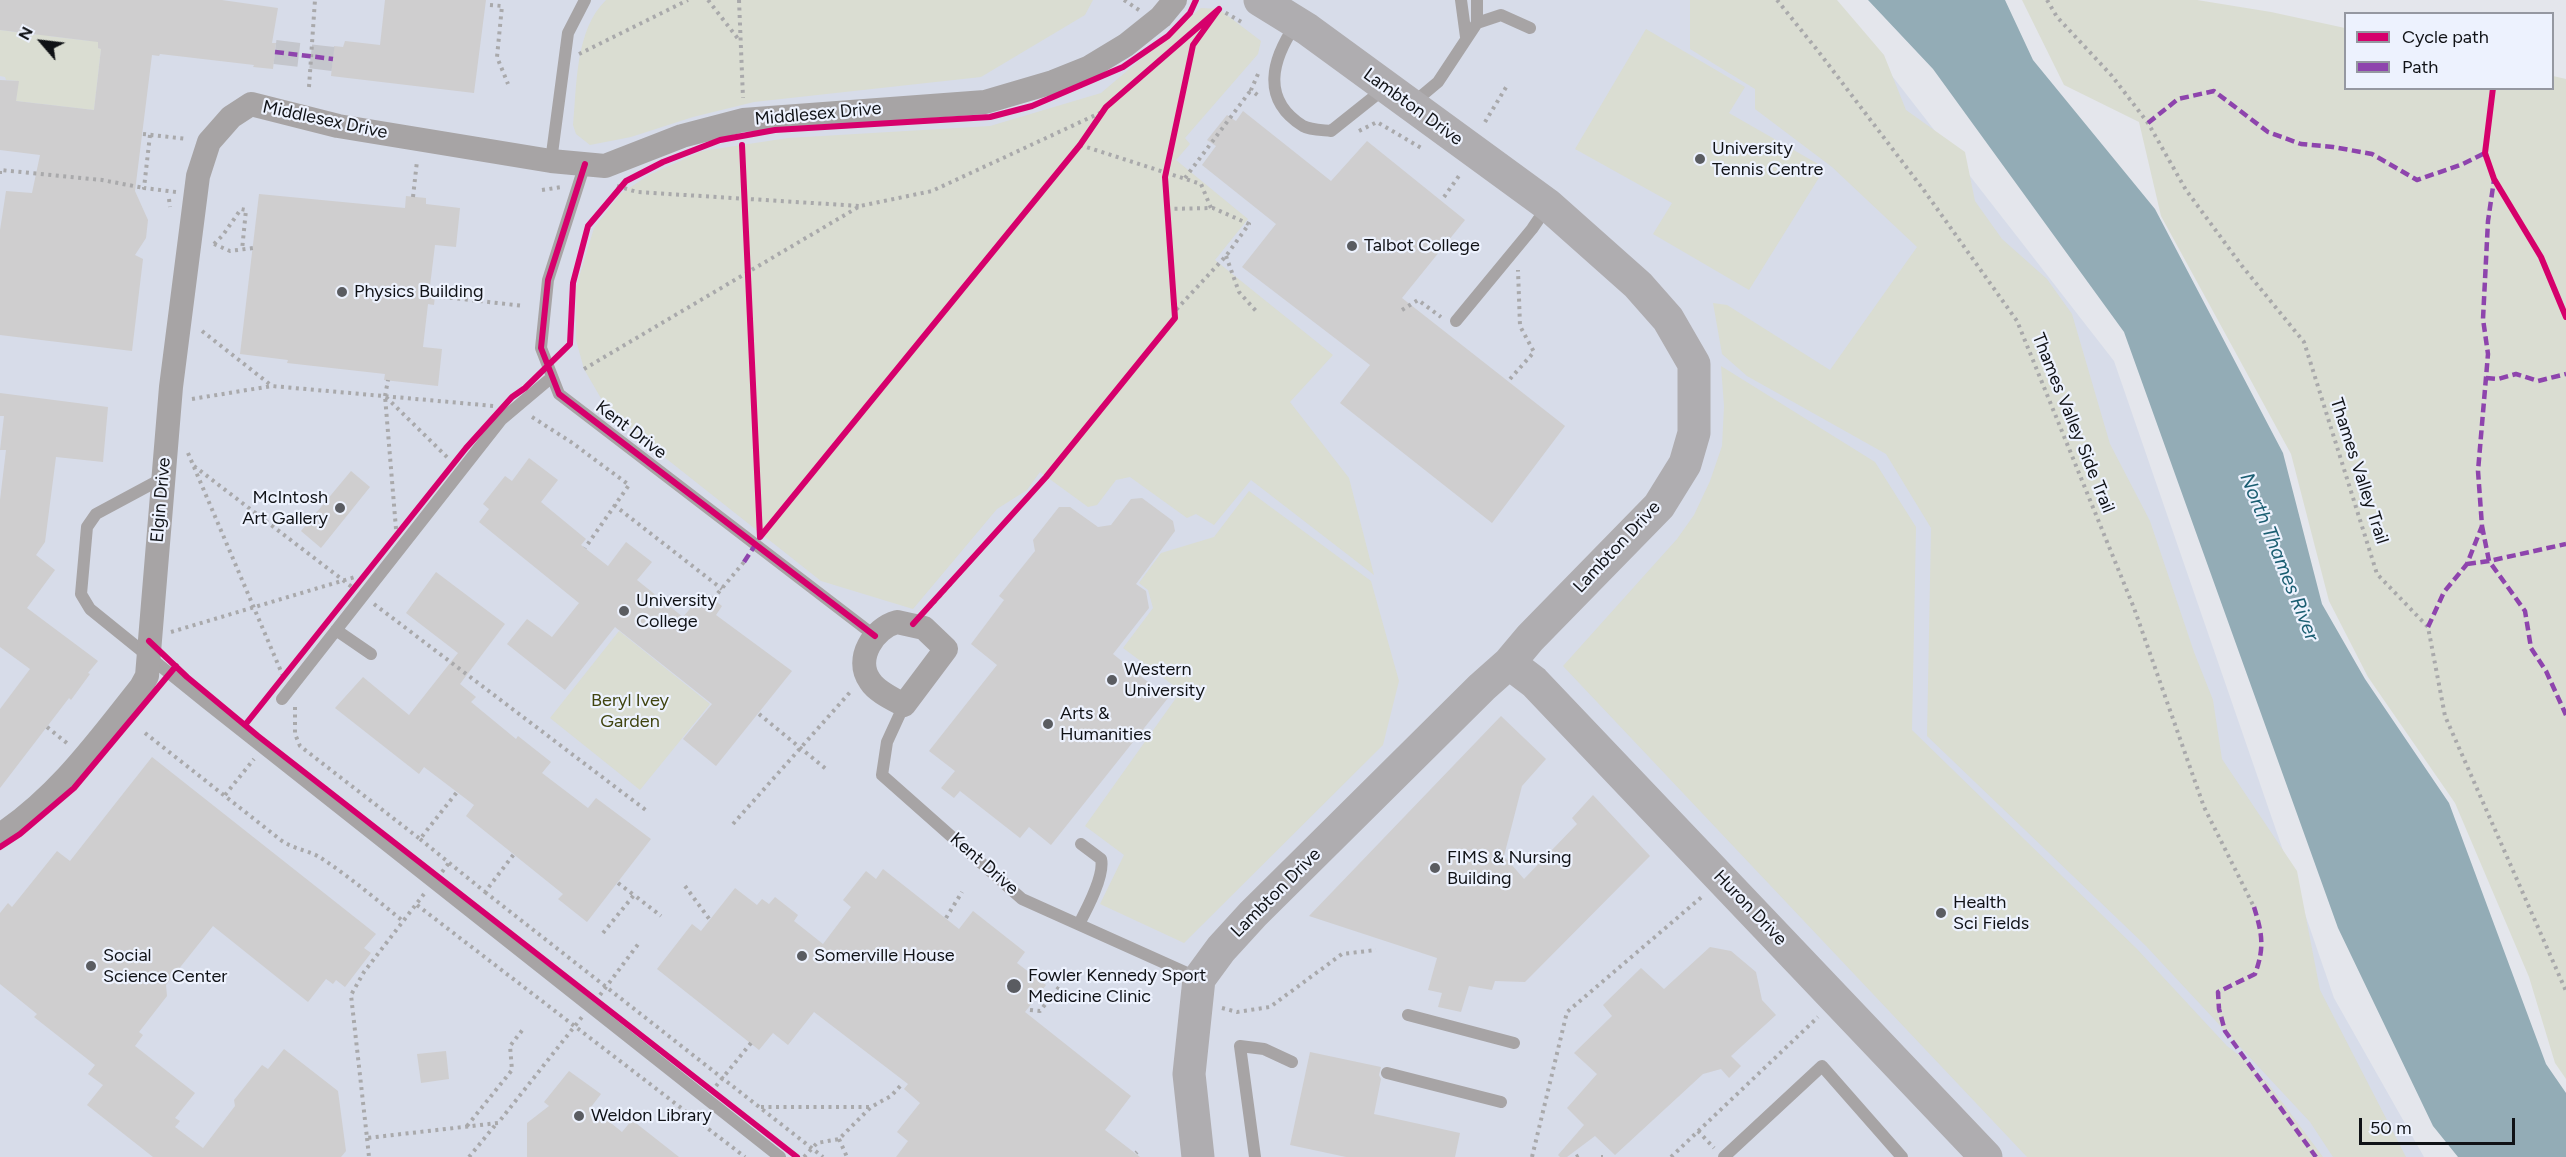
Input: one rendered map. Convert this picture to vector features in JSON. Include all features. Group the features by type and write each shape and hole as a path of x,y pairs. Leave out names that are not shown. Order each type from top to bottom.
{"street":[{"name":"Middlesex Drive","path":"231,117 251,104 338,126 551,160 582,174 682,136 743,120 985,102 1053,82 1088,68 1126,45 1161,17 1175,0"},
{"name":"Lambton Drive","path":"1197,989 1221,950 1253,914 1509,663 1530,638 1659,506 1685,464 1694,433 1694,364 1668,319 1638,285 1548,205 1297,23 1254,13"},
{"name":"Elgin Drive","path":"0,835 34,811 66,780 141,687 147,676 171,387 198,176 209,142 231,117"},
{"path":"904,705 869,681 866,674 865,657 874,636 894,623 913,624"},
{"name":"Kent Drive","path":"904,705 946,649 924,628 913,624"},
{"name":"Huron Drive","path":"1509,663 1534,682 1986,1157"},
{"path":"1197,989 1189,1074 1198,1157"}],"lane":[{"path":"551,160 568,33 585,0"},
{"path":"1461,0 1466,37"},
{"path":"1477,0 1477,23"},
{"path":"1297,23 1281,47 1274,80 1278,102 1305,127 1331,131 1398,97 1438,82 1477,23 1501,15 1530,28"},
{"name":"Kent Drive","path":"582,174 548,280 541,348 559,394 874,636"},
{"path":"1453,316 1522,242 1548,205"},
{"path":"282,699 336,630 359,592 501,420 552,377"},
{"path":"163,478 96,514 87,527 81,594 90,609 147,656 593,1003 780,1157"},
{"path":"336,630 371,654"},
{"name":"Kent Drive","path":"904,705 887,742 882,774 1022,899 1134,951 1197,989"},
{"path":"1079,924 1087,910 1103,866 1101,859 1081,844"},
{"path":"1408,1015 1514,1043"},
{"path":"1256,1157 1240,1046 1264,1049 1292,1062"},
{"path":"1720,1154 1822,1066 1902,1157"},
{"path":"1387,1073 1501,1102"}],"path":[{"path":"309,87 315,0"},
{"path":"564,62 688,0"},
{"path":"708,0 739,40"},
{"path":"739,0 743,108"},
{"path":"1124,0 1144,13"},
{"path":"490,5 501,6 497,57 508,84"},
{"path":"742,145 760,537 1080,145 1104,111 1219,9 1254,13"},
{"path":"913,624 1046,477 1175,318 1166,172 1193,45 1219,9"},
{"path":"1185,178 1251,90 1258,71"},
{"path":"1485,122 1508,84"},
{"path":"1251,90 1260,98"},
{"path":"542,190 582,174 637,192 745,201 860,206 932,191 1104,111"},
{"path":"1353,134 1377,122 1424,150"},
{"path":"143,134 209,142"},
{"path":"144,188 150,135"},
{"path":"1080,145 1201,184 1211,208"},
{"path":"413,197 418,158"},
{"path":"1444,197 1464,173 1453,166"},
{"path":"0,171 102,180 144,188 196,192"},
{"path":"614,195 626,181"},
{"path":"169,199 170,207"},
{"path":"584,369 860,206"},
{"path":"1167,209 1211,208 1250,224 1226,256 1174,311"},
{"path":"214,244 241,209 246,210 242,250"},
{"path":"1510,379 1534,352 1520,326 1517,286 1522,242"},
{"path":"230,251 253,248"},
{"path":"1226,256 1239,292 1256,311"},
{"path":"435,296 524,306"},
{"path":"1402,310 1418,300 1443,319 1453,316"},
{"path":"202,331 272,386"},
{"path":"388,380 385,396 397,533"},
{"path":"192,399 272,386 494,406"},
{"path":"385,396 451,463 459,457"},
{"path":"496,414 504,406"},
{"path":"532,417 572,442 629,485 585,548"},
{"path":"186,450 284,677"},
{"path":"193,466 647,811"},
{"path":"614,505 722,589"},
{"path":"397,533 404,528"},
{"path":"713,599 744,562"},
{"path":"161,635 342,580 358,579 359,592"},
{"path":"348,598 359,592"},
{"path":"347,638 374,604"},
{"path":"278,685 291,669"},
{"path":"733,824 866,674"},
{"path":"296,702 291,717 300,746 823,1157"},
{"path":"759,714 826,769"},
{"path":"145,733 295,849 318,856 359,885 404,922"},
{"path":"225,795 259,753"},
{"path":"420,839 457,792"},
{"path":"485,892 514,854"},
{"path":"433,871 446,882"},
{"path":"618,883 661,916"},
{"path":"685,886 710,920"},
{"path":"369,1157 351,995 364,972 427,891"},
{"path":"1532,1157 1567,1012 1708,891"},
{"path":"946,918 962,892"},
{"path":"603,933 634,895"},
{"path":"417,905 745,1157"},
{"path":"469,1157 639,943"},
{"path":"1197,989 1237,1012 1270,1007 1342,954 1376,950"},
{"path":"1030,1010 1040,1011 1059,987"},
{"path":"588,992 593,1003 606,1007"},
{"path":"1671,1157 1824,1011"},
{"path":"466,1127 512,1070 510,1046 525,1028"},
{"path":"719,1096 709,1088 724,1077 751,1043"},
{"path":"804,1157 812,1148 825,1140 839,1139 871,1107 891,1096 902,1084"},
{"path":"760,1107 871,1107"},
{"path":"367,1138 498,1123"},
{"path":"1698,1131 1720,1154"},
{"path":"839,1139 847,1157"},
{"path":"1576,1157 1580,1155 1582,1157"}],"shaded area":[{"name":"Western University","path":"0,0 1833,0 2114,361 2334,998 2424,1157 0,1157"}],"green space":[{"path":"606,0 1093,0 1085,15 981,77 754,102 693,117 631,137 590,145 576,134 573,125 577,76 588,27"},
{"path":"1690,0 1837,0 1884,55 1906,110 1965,152 1975,201 2002,239 2047,279 2072,314 2110,444 2150,521 2194,652 2213,700 2222,759 2297,871 2320,990 2406,1157 2333,1157 2310,1122 2146,946 1927,736 1931,528 1886,454 1747,376 1722,354 1713,303 1727,305 1830,370 1917,247 1832,167 1755,109 1755,89 1690,49"},
{"path":"2022,0 2197,0 2271,12 2344,28 2344,90 2554,90 2554,76 2566,79 2566,1079 2555,1063 2529,977 2455,803 2368,677 2329,601 2291,454 2161,216 2139,122 2064,85"},
{"path":"1201,8 1219,9 1261,41 1258,54 1185,138 1190,144 1176,160 1248,219 1215,260 1333,355 1290,402 1349,478 1374,575 1251,480 1214,525 1196,514 1187,518 1130,477 1116,480 1097,505 1088,507 1040,472 1027,490 997,509 913,609 821,581 649,445 606,407 584,369 576,340 576,287 594,228 620,194 649,175 702,151 788,138 990,126 1101,93"},
{"path":"37,28 47,29 48,36 90,41 100,32 98,48 101,49 94,110 16,101 18,81 6,80 5,77 0,76 0,30 36,35"},
{"name":"University Tennis Centre","path":"1646,29 1745,87 1729,113 1825,168 1749,290 1653,234 1672,203 1575,149"},
{"name":"Health Sci Fields","path":"1721,366 1875,462 1916,527 1912,730 2137,949 2227,1046 2267,1082 2323,1157 2027,1157 1563,666 1677,539 1694,515 1710,481 1722,446 1724,406"},
{"path":"1249,491 1371,581 1399,681 1383,745 1184,943 1100,904 1124,855 1085,826 1181,691 1123,648 1153,608 1148,590 1139,583 1161,553 1214,537"},
{"name":"Beryl Ivey Garden","path":"619,631 710,704 640,790 550,718"}],"water":[{"name":"North Thames River","path":"1868,0 2005,0 2033,60 2155,209 2283,453 2322,604 2365,679 2449,803 2546,1064 2566,1093 2566,1157 2458,1157 2433,1126 2338,928 2124,332 1933,69"}],"building":[{"path":"0,0 222,0 278,8 272,43 276,43 273,69 160,54 159,56 152,55 135,191 148,220 146,238 135,255 143,259 132,351 0,335 0,230 6,191 32,193 40,155 0,150 0,80 19,81 16,101 94,110 101,49 98,48 98,42 0,30"},
{"path":"385,0 486,0 474,93 331,76 334,46 343,47 345,41 380,45"},
{"path":"1243,111 1331,181 1367,141 1465,220 1402,298 1565,426 1492,523 1340,403 1370,365 1242,267 1276,224 1202,165 1216,146 1207,140 1227,115 1236,121"},
{"name":"Physics Building","path":"259,194 405,208 406,196 426,198 426,204 460,208 456,247 435,245 430,286 436,287 434,305 428,304 423,347 442,349 438,386 384,380 385,374 287,363 288,360 240,354"},
{"path":"0,393 108,407 103,462 56,457 45,542 36,555 55,570 27,608 98,661 71,700 69,698 0,788 0,709 30,669 0,647 0,500 6,450 0,450 4,416 0,416"},
{"name":"University College","path":"529,458 558,480 541,502 586,539 581,545 608,566 626,542 652,562 637,580 683,617 704,592 722,606 716,615 792,671 716,766 683,739 712,704 615,627 565,690 507,644 527,619 552,637 579,603 479,522 489,509 483,504 505,476 512,481"},
{"name":"McIntosh Art Gallery","path":"351,471 370,487 321,548 301,531"},
{"name":"Arts & Humanities","path":"1142,498 1173,521 1175,531 1136,584 1146,591 1149,608 1113,654 1168,698 1051,845 1029,827 1020,838 960,791 954,798 941,788 955,771 929,751 997,665 971,644 1004,600 999,596 1035,551 1033,540 1059,507 1070,507 1098,527 1111,525 1131,499"},
{"path":"436,572 505,624 460,684 476,697 471,702 516,739 518,736 551,762 542,773 588,808 596,798 651,839 587,922 558,899 563,894 466,816 474,805 424,767 419,774 335,708 363,677 409,715 458,653 406,613"},
{"name":"FIMS & Nursing Building","path":"1501,716 1546,759 1522,786 1504,856 1524,879 1577,824 1572,818 1593,795 1650,856 1525,982 1495,981 1492,990 1469,986 1461,1012 1438,1007 1442,993 1428,990 1437,958 1309,916"},
{"name":"Social Science Center","path":"152,757 376,934 364,948 371,953 345,987 336,980 333,984 326,979 308,1002 213,926 166,985 167,996 139,1032 143,1035 135,1046 195,1093 175,1118 180,1121 175,1127 203,1148 235,1106 234,1100 262,1065 268,1069 284,1049 338,1091 346,1151 341,1157 153,1157 87,1105 103,1085 88,1074 95,1065 34,1017 37,1014 0,984 0,913 8,903 12,907 57,851 70,861"},
{"path":"883,869 959,929 973,911 1025,952 1017,963 1046,985 1025,1012 1131,1096 1105,1130 1140,1157 896,1157 908,1141 897,1132 920,1103 904,1089 908,1084 814,1012 788,1045 773,1033 759,1050 657,969 692,924 701,931 735,888 757,905 762,899 769,904 775,897 798,915 794,921 823,944 851,907 843,900 866,871 876,879"},
{"path":"1710,947 1731,951 1756,972 1762,1000 1776,1015 1731,1056 1741,1066 1729,1078 1721,1069 1703,1074 1615,1155 1595,1136 1567,1157 1560,1157 1558,1155 1584,1125 1567,1108 1597,1074 1574,1053 1612,1016 1603,1005 1641,968 1664,989"},
{"path":"446,1051 449,1079 421,1083 417,1054"},
{"path":"1310,1052 1381,1067 1374,1114 1460,1133 1455,1157 1346,1157 1290,1145"},
{"name":"Weldon Library","path":"569,1071 601,1094 591,1107 622,1132 632,1120 679,1157 527,1157 527,1123 549,1106 544,1102"}],"tunnel":[{"path":"275,52 333,59"}],"marked path":[{"path":"275,52 333,59"},
{"path":"2148,123 2178,99 2214,91 2268,132 2301,144 2372,154 2417,180 2463,164 2485,153"},
{"path":"2428,627 2444,592 2467,564 2482,526 2478,471 2488,354 2483,319 2488,221 2494,180"},
{"path":"2486,378 2498,379 2516,374 2538,381 2566,374"},
{"path":"2482,526 2489,561 2566,544"},
{"path":"744,562 759,539"},
{"path":"2467,564 2489,561 2525,611 2531,648 2546,671 2566,715"},
{"path":"2254,907 2261,940 2255,974 2218,992 2219,1009 2225,1031 2316,1157"}],"cycle path":[{"path":"245,725 466,448 512,397 525,388 570,344 573,283 588,226 626,181 663,162 720,140 775,130 990,117 1032,106 1123,67 1168,36 1190,13 1196,0"},
{"path":"742,145 760,537 1080,145 1106,107 1219,9 1193,45 1165,177 1175,318 1046,477 913,624"},
{"path":"2493,90 2485,153 2494,179 2541,257 2566,317"},
{"path":"585,164 548,280 541,348 559,394 875,636"},
{"path":"149,641 187,677 258,736 797,1157"},
{"path":"0,847 20,834 74,788 176,666"}],"place":[{"name":"University Tennis Centre","path":"1700,159"},
{"name":"Talbot College","path":"1352,246"},
{"name":"Physics Building","path":"342,292"},
{"name":"McIntosh Art Gallery","path":"340,508"},
{"name":"University College","path":"624,611"},
{"name":"Western University","path":"1112,680"},
{"name":"Arts & Humanities","path":"1048,724"},
{"name":"FIMS & Nursing Building","path":"1435,868"},
{"name":"Health Sci Fields","path":"1941,913"},
{"name":"Somerville House","path":"802,956"},
{"name":"Social Science Center","path":"91,966"},
{"name":"Fowler Kennedy Sport Medicine Clinic","path":"1014,986"},
{"name":"Weldon Library","path":"579,1116"}]}
